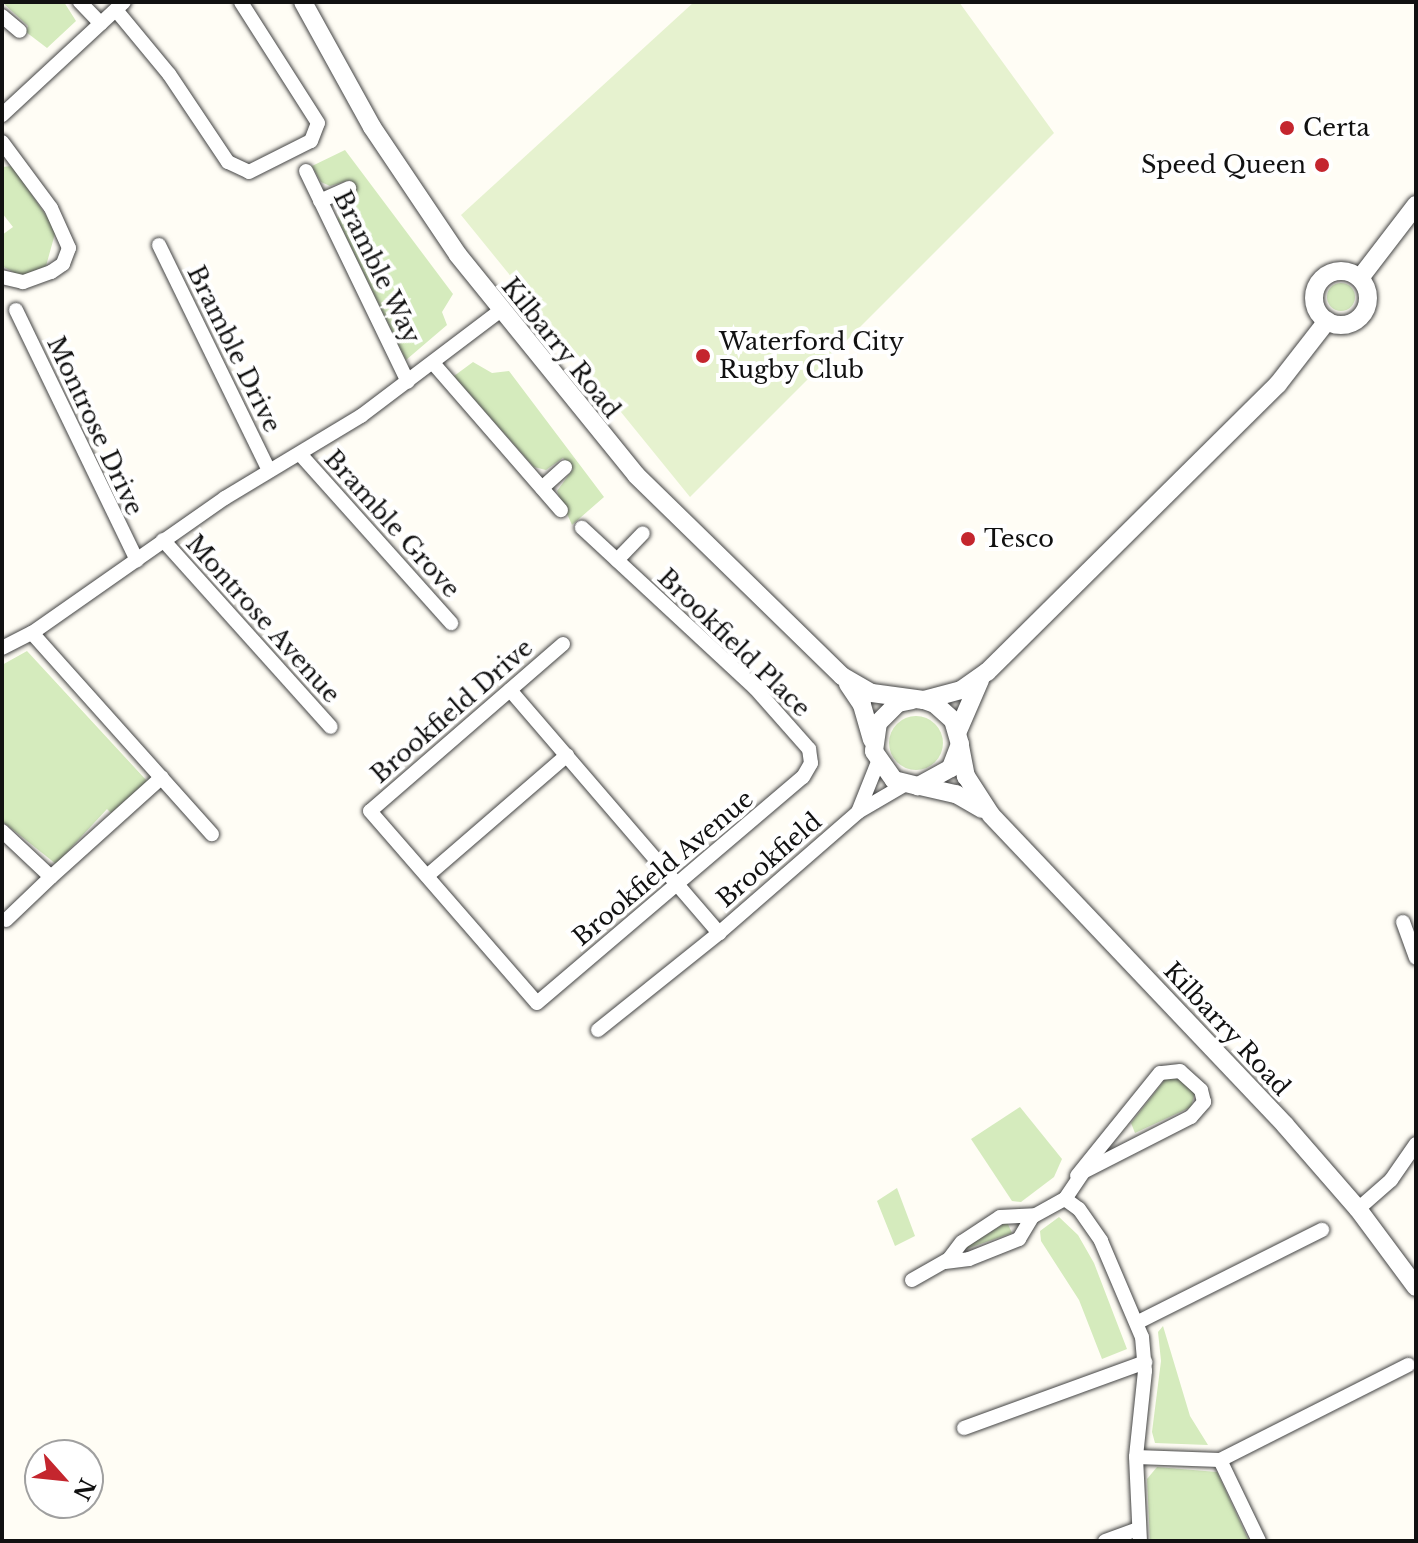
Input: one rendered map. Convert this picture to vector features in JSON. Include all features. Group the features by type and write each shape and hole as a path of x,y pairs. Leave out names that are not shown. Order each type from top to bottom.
{"street":[{"path":"80,2 101,24"},
{"path":"2,115 120,6 228,162 249,172 311,141 318,123 241,2"},
{"name":"Kilbarry Road","path":"303,2 386,148 500,311 646,486 842,676 862,705 876,757"},
{"path":"2,16 20,31"},
{"path":"2,142 56,216 69,248 63,264 51,272 23,282 2,277"},
{"name":"Bramble Way","path":"306,171 408,382"},
{"path":"320,201 349,188"},
{"path":"1360,278 1416,205"},
{"name":"Bramble Drive","path":"159,245 269,471"},
{"path":"1338,271 1360,278 1368,293 1365,311 1353,323 1327,321 1315,300 1319,283 1338,271"},
{"name":"Montrose Drive","path":"16,310 137,560"},
{"path":"2,648 32,633 163,540 408,382 500,311"},
{"path":"987,672 971,695 959,738 942,777 912,785 876,757 878,723 898,703 961,690 987,672 1278,384 1327,321"},
{"path":"433,363 561,510"},
{"name":"Bramble Grove","path":"300,454 451,623"},
{"path":"542,488 565,467"},
{"name":"Brookfield Place","path":"582,528 755,688 809,749 811,763"},
{"path":"617,560 643,533"},
{"name":"Montrose Avenue","path":"163,540 331,727"},
{"path":"32,633 212,834"},
{"name":"Brookfield Drive","path":"427,876 370,811 563,644"},
{"name":"Kilbarry Road","path":"842,676 872,693 918,700"},
{"name":"Brookfield","path":"510,690 719,933 858,812 912,785"},
{"path":"918,700 945,711 959,738"},
{"name":"Kilbarry Road","path":"959,738 966,776 991,815 1358,1209 1416,1287"},
{"path":"427,876 567,755"},
{"name":"Brookfield","path":"858,812 876,757"},
{"name":"Brookfield Avenue","path":"427,876 537,1003 803,777 811,763"},
{"path":"6,920 162,777"},
{"name":"Kilbarry Road","path":"912,785 956,794 991,815"},
{"path":"2,831 51,877"},
{"path":"1403,922 1416,958"},
{"path":"598,1030 719,933"},
{"path":"912,1280 945,1262 962,1242 1000,1217 1034,1215 1065,1199 1077,1176 1160,1073 1180,1071 1201,1090 1204,1102 1191,1117 1077,1176"},
{"path":"1358,1209 1391,1180 1416,1144"},
{"path":"1065,1199 1083,1213 1101,1241 1138,1322 1145,1362 1136,1457 1139,1535 1105,1541"},
{"path":"945,1262 969,1259 1019,1239 1034,1215"},
{"path":"1138,1322 1322,1230"},
{"path":"964,1428 1145,1362"},
{"path":"1136,1457 1220,1460 1408,1365"},
{"path":"1220,1460 1259,1541"}],"green space":[{"path":"2,2 64,2 76,21 47,48 26,32 28,26"},
{"name":"Waterford City Rugby Club","path":"694,2 959,2 1054,133 690,497 461,215"},
{"path":"345,150 453,294 442,312 447,325 406,360 338,220 340,204 357,194 350,180 330,186 321,182 312,166"},
{"path":"12,166 56,230 46,266 21,276 2,266 2,235 13,227 2,213 2,167"},
{"path":"1341,283 1351,287 1355,297 1351,307 1341,311 1331,307 1327,297 1331,287"},
{"path":"473,362 492,373 509,371 604,497 572,525 557,491 573,469 563,458 546,470 534,467 454,376"},
{"path":"27,651 147,781 111,813 107,809 56,864 2,821 2,665"},
{"path":"916,716 935,724 943,743 935,762 916,770 897,762 889,743 897,724"},
{"path":"1167,1077 1182,1080 1195,1093 1191,1107 1135,1133 1131,1123"},
{"path":"1020,1107 1062,1159 1054,1177 1021,1202 1012,1201 971,1139"},
{"path":"897,1188 915,1236 895,1246 877,1201"},
{"path":"1059,1217 1078,1235 1094,1263 1127,1349 1102,1359 1079,1300 1041,1241 1040,1231"},
{"path":"1007,1222 1012,1233 966,1249 968,1246"},
{"path":"1163,1326 1190,1416 1208,1445 1155,1443 1152,1432 1161,1361 1158,1332"},
{"path":"1157,1467 1217,1472 1249,1541 1150,1541 1147,1479"}],"place":[{"name":"Certa","path":"1287,128"},
{"name":"Speed Queen","path":"1322,165"},
{"name":"Waterford City Rugby Club","path":"703,356"},
{"name":"Tesco","path":"968,539"}]}
